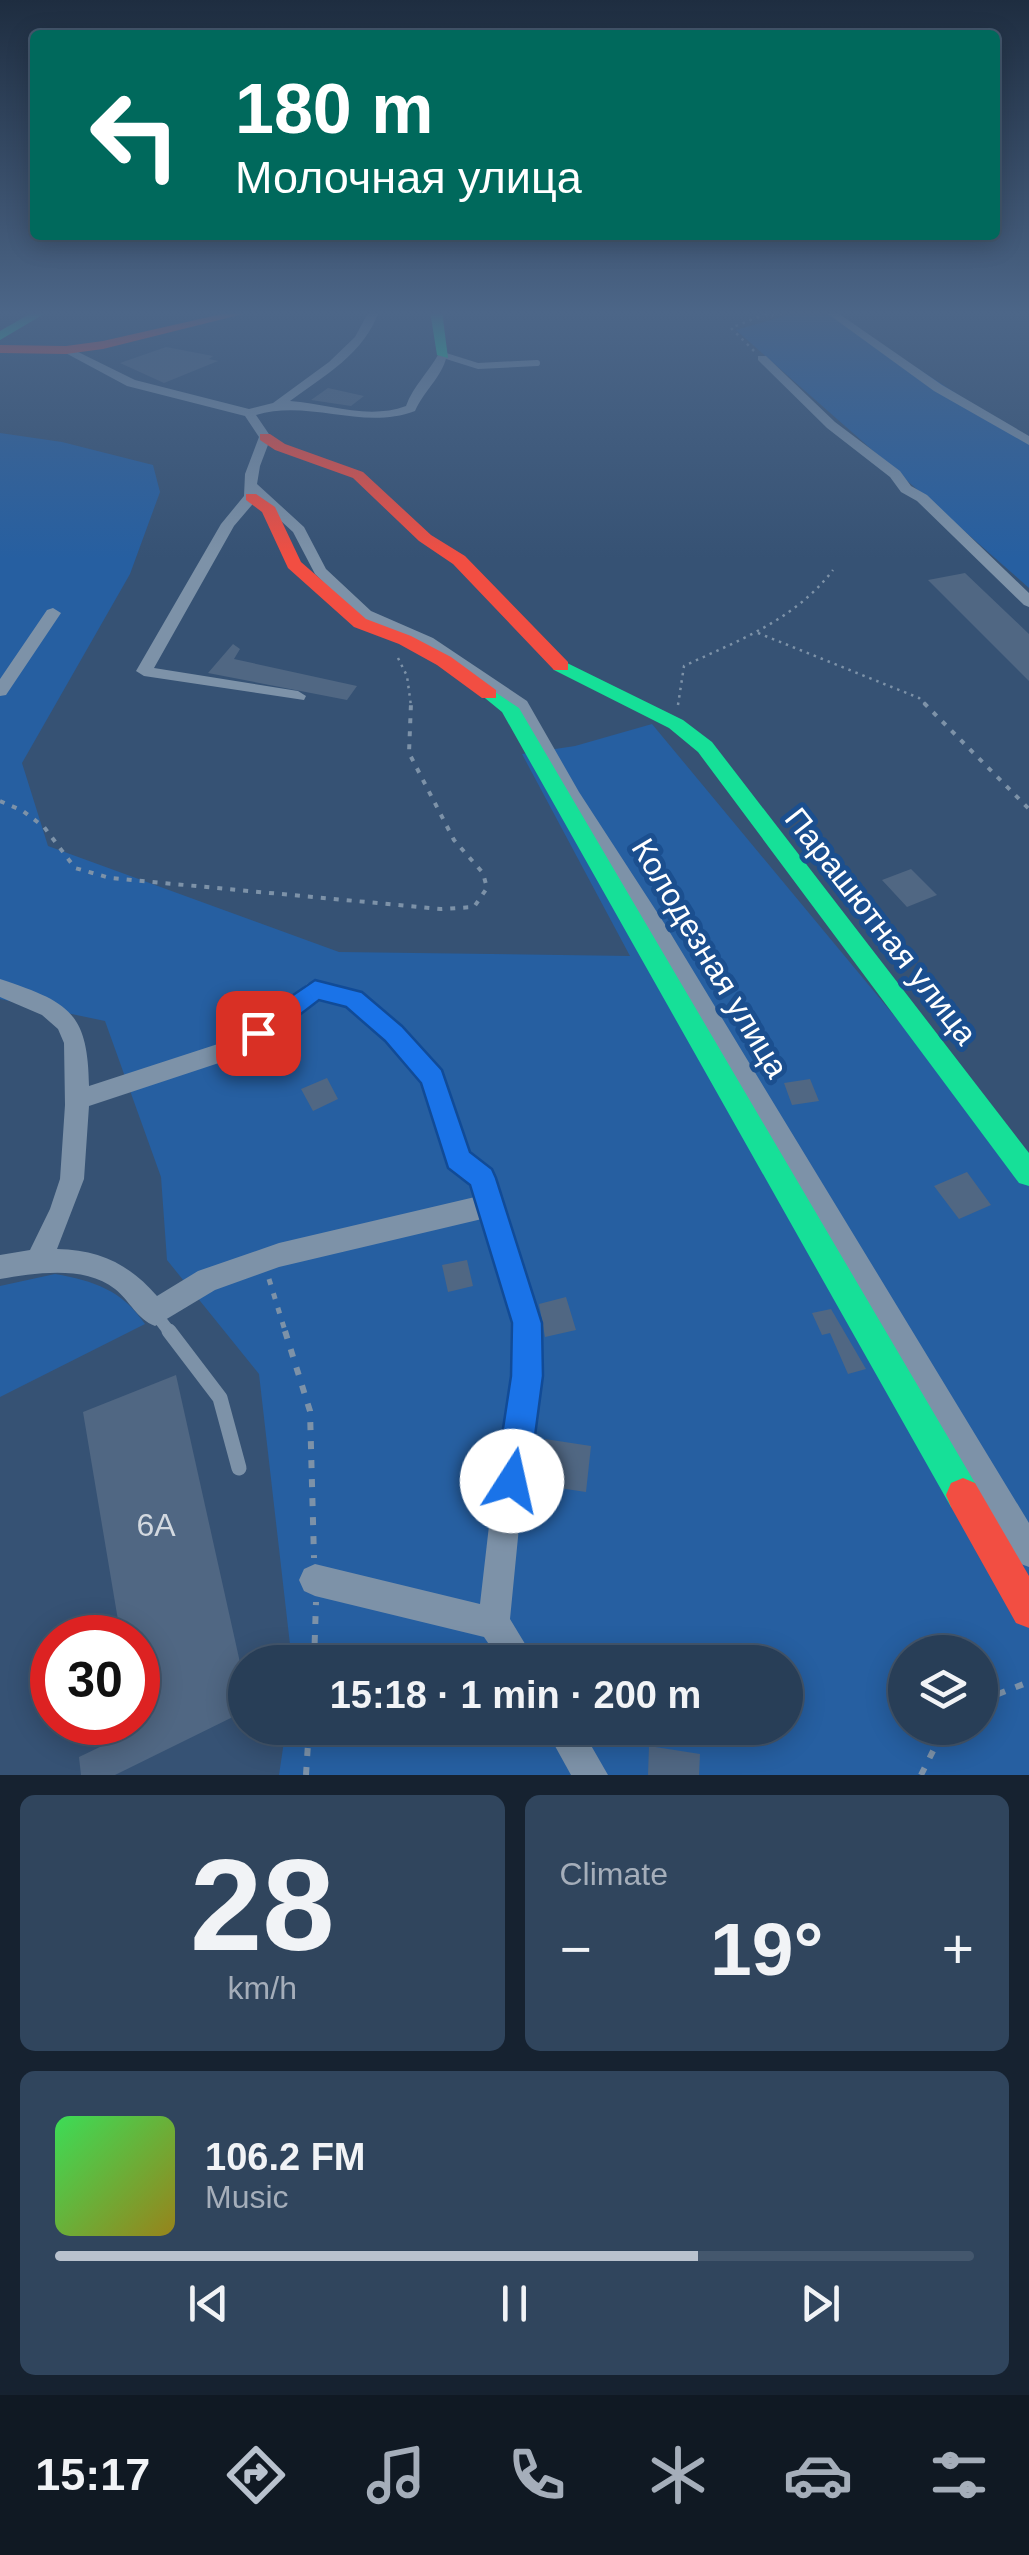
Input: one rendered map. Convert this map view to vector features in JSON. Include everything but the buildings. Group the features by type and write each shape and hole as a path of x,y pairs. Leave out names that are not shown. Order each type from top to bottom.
{"street":[{"path":"175,394 250,412 277,406 356,415 400,413 413,405 416,394"},
{"path":"277,406 292,394"},
{"path":"799,394 831,425 896,474 906,488 922,498 1029,602"},
{"path":"948,394 1029,441"},
{"path":"250,412 265,438 250,491 144,670 298,696"},
{"name":"Парашютная улица","path":"265,438 358,475 425,538 459,560 550,658 676,724 705,747 1029,1174"},
{"name":"Колодезная улица","path":"250,491 269,510 294,564 360,623 404,640 444,662 509,708 1029,1610"},
{"name":"Колодезная улица","path":"250,491 298,530 320,571 365,614 427,641 521,704 571,794 659,932 1029,1552"},
{"path":"0,691 53,613"},
{"path":"0,988 36,1000 58,1014 72,1032 79,1056 72,1181 39,1259"},
{"path":"75,1101 232,1049 284,1017 315,990 353,999 394,1034 433,1078 458,1159 482,1178 527,1323 524,1410 504,1517 494,1622 509,1645"},
{"path":"0,1267 39,1259 70,1262 121,1277 154,1313 207,1280 263,1260 492,1206"},
{"path":"315,1580 494,1622"},
{"path":"572,1745 590,1775"}],"lane":[{"path":"154,1313 220,1398 238,1468"}],"path":[{"path":"676,724 684,666 758,633 818,592 832,570"},
{"path":"758,633 919,698 1029,809"},
{"path":"0,801 19,808 61,844 75,868 110,878 441,909 474,907 487,888 484,874 454,840 409,753 413,718 407,676 395,650"},
{"path":"263,1260 310,1411 314,1645"},
{"path":"998,1693 1029,1682"},
{"path":"306,1775 309,1745"},
{"path":"921,1775 936,1745"}],"shaded area":[{"path":"808,394 957,394 1029,441 1029,588"},
{"path":"0,433 62,442 153,465 160,492 130,574 22,763 48,846 339,952 630,956 522,754 575,746 652,724 1029,1178 1029,1775 279,1775 283,1745 803,1745 803,1645 290,1645 259,1374 167,1260 161,1177 105,1021 0,999"},
{"path":"55,1274 117,1295 145,1324 0,1397 0,1286"}],"traffic: fast":[{"path":"561,666 676,724 705,747 1029,1174"},
{"path":"489,694 509,708 963,1495"}],"traffic: jam":[{"path":"265,437 280,447 358,475 425,538 459,560 561,666"},
{"path":"251,497 269,510 294,564 360,623 405,640 444,661 489,694"},
{"path":"963,1495 1029,1610"}],"route":[{"path":"258,1033 315,990 353,999 394,1034 433,1078 458,1159 482,1178 527,1323 527,1376 512,1481"}]}
